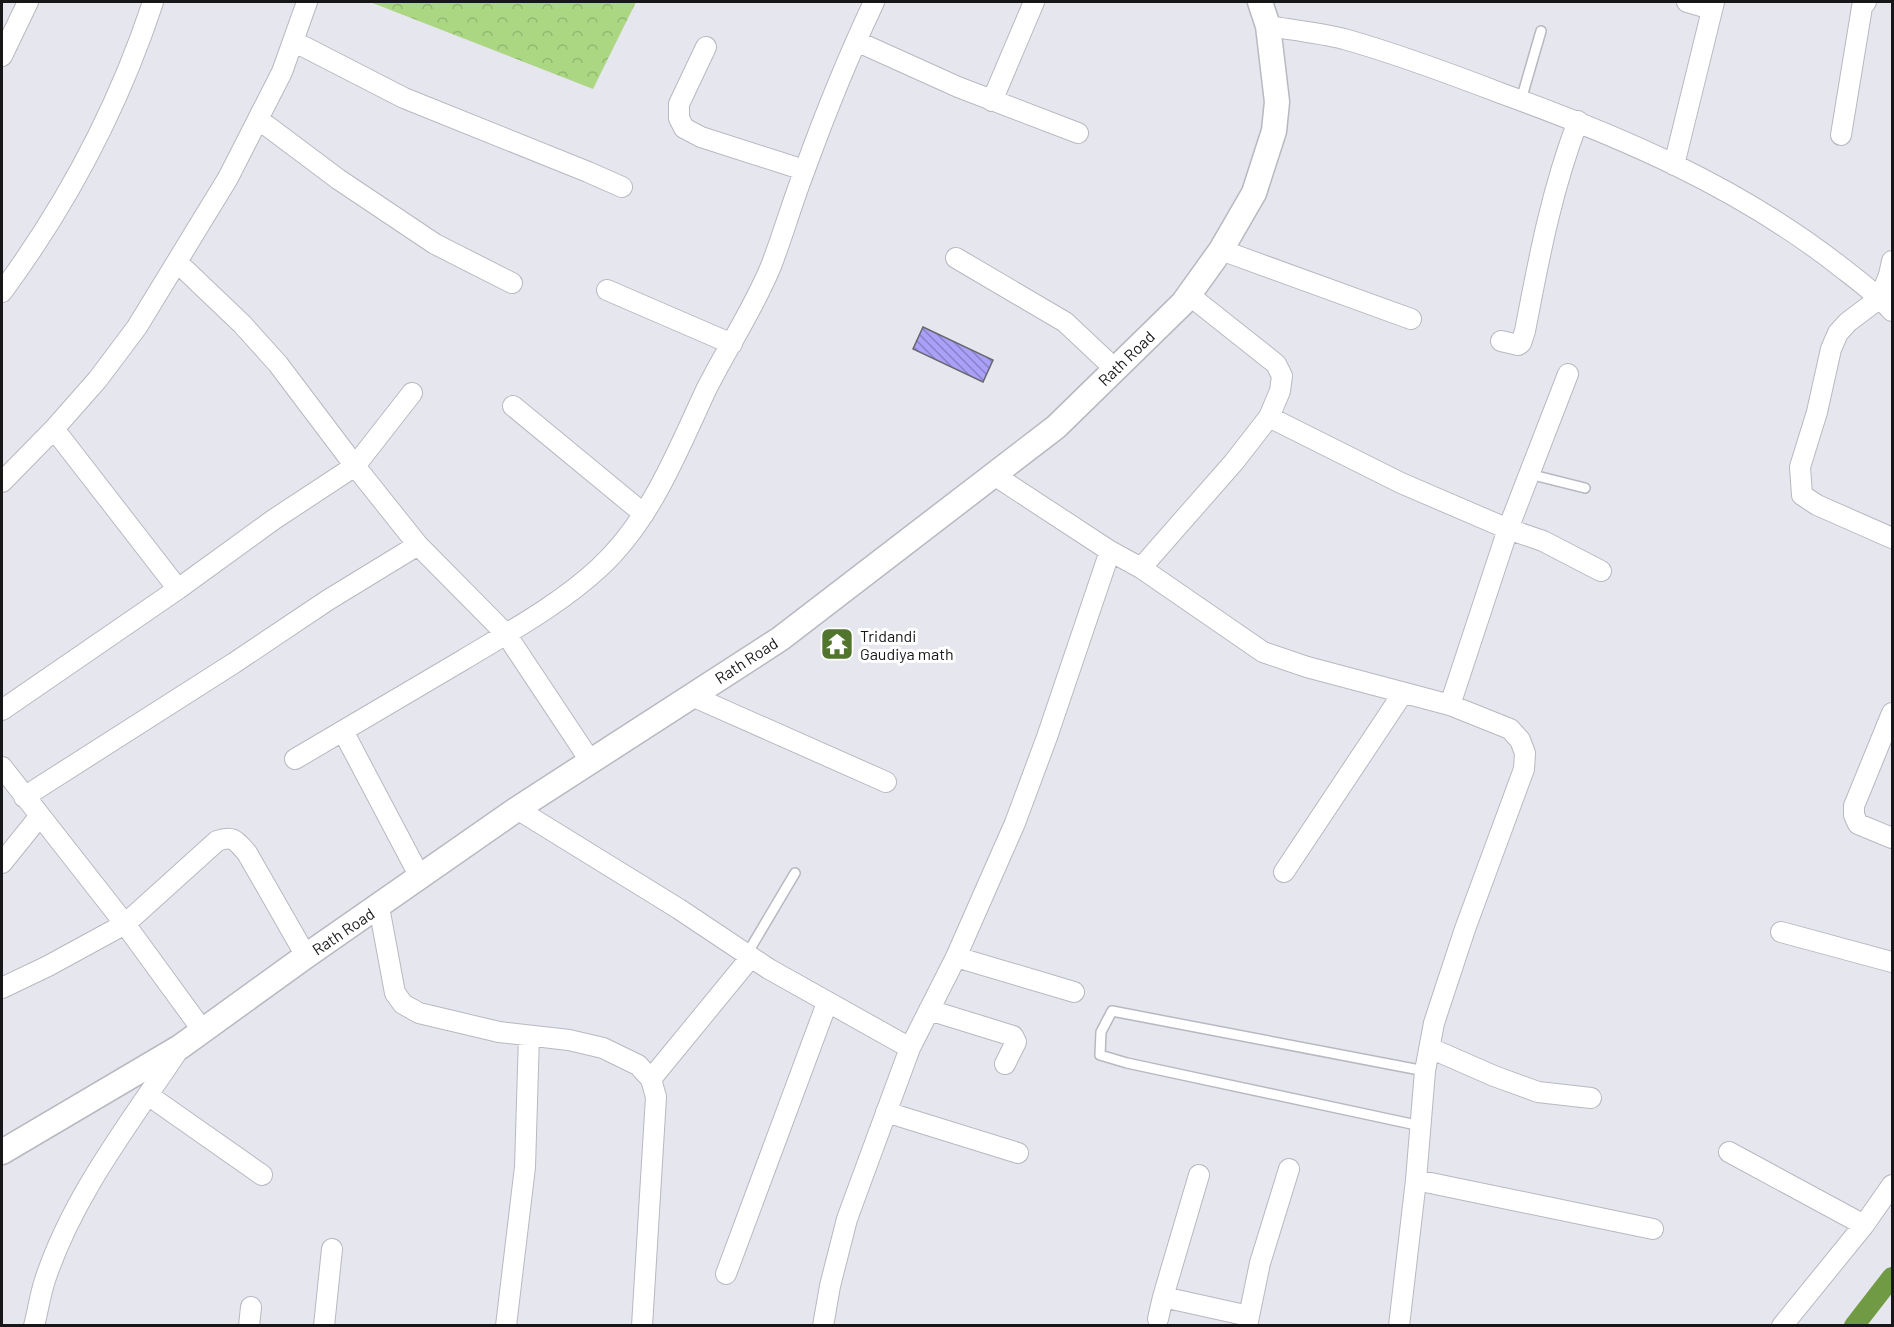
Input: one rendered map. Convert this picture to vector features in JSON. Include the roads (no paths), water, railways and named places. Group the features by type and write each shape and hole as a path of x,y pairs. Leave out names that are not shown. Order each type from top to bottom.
{"street":[{"path":"2,56 8,31 28,2"},
{"path":"2,292 27,258 99,135 153,2"},
{"path":"2,482 54,429 105,371 137,327 228,178 282,72 307,2"},
{"path":"296,759 559,600 598,569 623,544 644,514 665,476 710,383 758,296 804,170 874,2"},
{"path":"992,100 1034,2"},
{"name":"Rath Road","path":"2,1152 180,1047 517,809 780,639 1056,427 1183,303 1221,250 1254,193 1274,131 1277,102 1268,26 1260,2"},
{"path":"1674,165 1712,5 1687,2"},
{"path":"1841,135 1862,7 1866,2"},
{"path":"1268,26 1342,39 1412,60 1578,121 1635,145 1750,203 1815,247 1886,305"},
{"path":"293,41 404,98 621,187"},
{"path":"856,41 958,87 1078,133"},
{"path":"706,47 679,104 679,118 684,128 701,137 804,170"},
{"path":"258,119 338,179 435,244 512,283"},
{"path":"1501,341 1518,345 1526,332 1547,219 1563,161 1578,121"},
{"path":"1221,250 1411,319"},
{"path":"956,258 1065,322 1115,369"},
{"path":"1886,305 1893,261"},
{"path":"177,262 242,324 278,364 355,466 418,544 506,634 591,762"},
{"path":"607,290 732,344"},
{"path":"1141,568 1234,462 1269,417 1280,391 1282,376 1276,364 1189,295"},
{"path":"1886,305 1848,322 1838,333 1831,349 1817,412 1800,467 1799,479 1802,495 1817,505 1893,538"},
{"path":"1450,705 1508,530 1568,374"},
{"path":"2,710 178,589 273,520 355,466 412,393"},
{"path":"513,406 644,514"},
{"path":"1269,417 1401,483 1508,530 1543,542 1601,571"},
{"path":"54,429 178,589"},
{"path":"994,475 1110,551 1141,568 1263,652 1307,667 1450,705 1510,729 1520,740 1526,753 1524,769 1465,929 1434,1023 1425,1071 1416,1180 1399,1326"},
{"path":"24,797 418,544"},
{"path":"823,1326 830,1286 847,1219 886,1112 910,1048 956,957 1014,823 1047,737 1110,551"},
{"path":"1284,872 1403,693"},
{"path":"692,696 886,782"},
{"path":"1893,713 1854,806 1854,815 1858,824 1893,838"},
{"path":"343,731 420,877"},
{"path":"2,767 125,924 203,1031"},
{"path":"517,809 680,909 749,956 827,1003 910,1048"},
{"path":"3,858 39,817"},
{"path":"2,988 125,924 218,841 227,838 235,840 247,853 306,956"},
{"path":"379,907 395,993 403,1004 419,1012 499,1032 569,1040 603,1048 638,1065 651,1079 656,1097 642,1326"},
{"path":"1781,932 1893,962"},
{"path":"651,1079 749,956"},
{"path":"956,957 1074,992"},
{"path":"726,1274 827,1003"},
{"path":"929,1010 1013,1036 1016,1042 1005,1064"},
{"path":"506,1326 525,1167 529,1036"},
{"path":"34,1326 44,1281 88,1185 180,1047"},
{"path":"1430,1047 1494,1076 1538,1092 1591,1098"},
{"path":"148,1095 262,1175"},
{"path":"886,1112 1018,1153"},
{"path":"1730,1152 1864,1225"},
{"path":"1163,1297 1248,1321 1260,1263 1289,1169"},
{"path":"1158,1319 1198,1175"},
{"path":"1416,1180 1653,1229"},
{"path":"1782,1326 1864,1225 1893,1185"},
{"path":"324,1326 332,1249"}],"lane":[{"path":"1521,100 1541,31"},
{"path":"1529,474 1585,488"},
{"path":"749,956 795,873"},
{"path":"1420,1126 1127,1064 1100,1056 1101,1032 1112,1011 1425,1071"}],"waterway":[{"path":"1854,1326 1892,1277"}],"place":[{"name":"Tridandi Gaudiya math","path":"837,644"}]}
